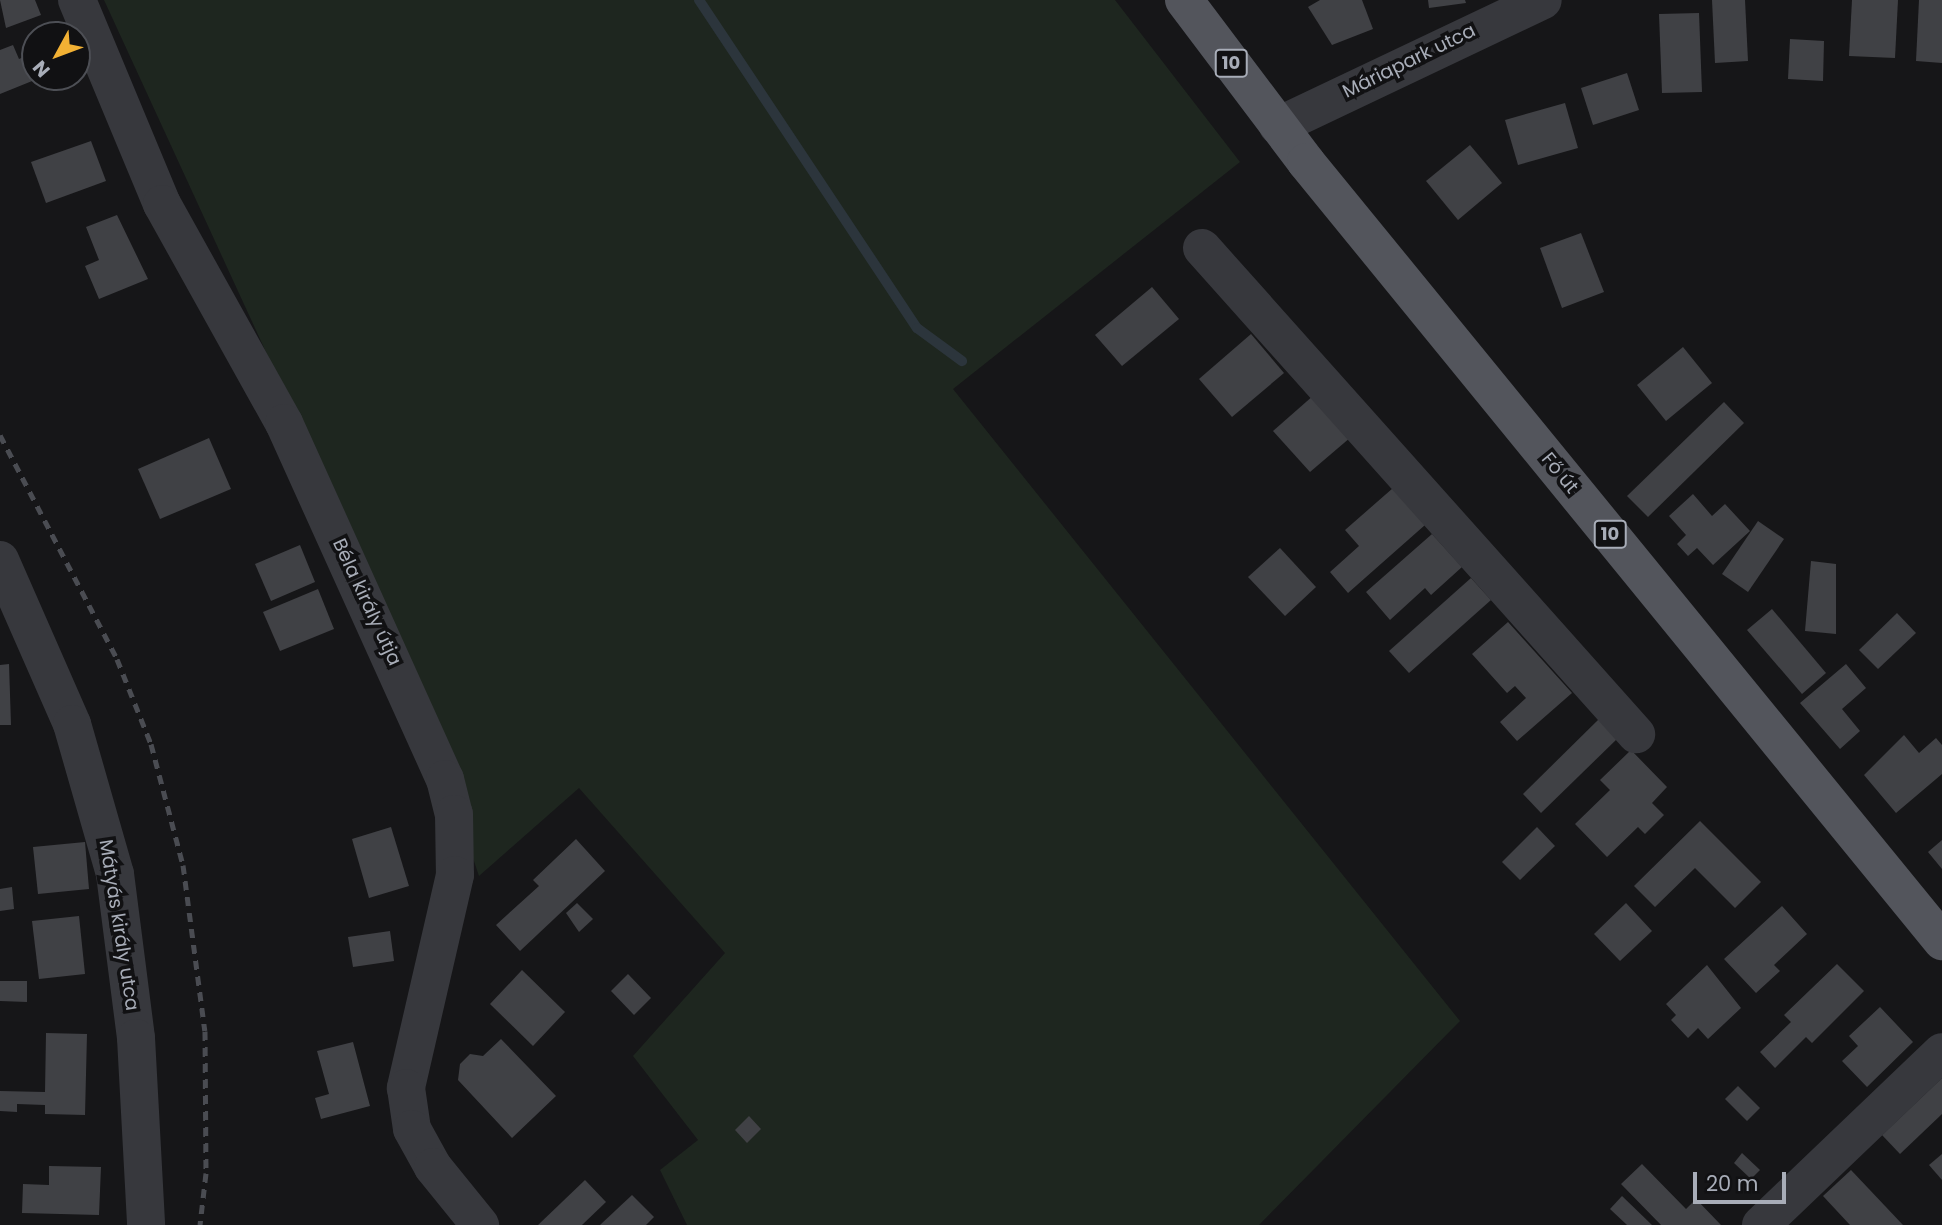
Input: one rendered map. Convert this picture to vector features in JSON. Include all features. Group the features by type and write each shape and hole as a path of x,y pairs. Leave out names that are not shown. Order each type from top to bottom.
{"main road":[{"name":"Fő út","path":"1184,0 1278,126 1942,941"}],"street":[{"name":"Béla király útja","path":"77,0 162,204 284,423 445,779 454,814 455,875 406,1088 412,1129 433,1167 480,1225"},
{"name":"Máriapark utca","path":"1278,126 1496,9 1543,0"},
{"path":"1202,247 1636,734"},
{"name":"Mátyás király utca","path":"0,560 72,724 115,874 136,1038 146,1225"},
{"path":"1761,1225 1942,1052"}],"shaded area":[{"path":"104,0 1115,0 1240,162 953,389 1460,1021 1259,1225 687,1225 660,1170 698,1140 633,1056 725,953 579,788 479,876 405,654"}],"building":[{"path":"0,0 35,0 41,15 6,28"},
{"path":"1320,0 1362,0 1373,29 1332,45 1308,7"},
{"path":"1428,0 1465,0 1466,3 1429,8"},
{"path":"1712,0 1745,0 1748,61 1715,63"},
{"path":"1852,0 1898,0 1895,58 1849,56"},
{"path":"1919,0 1942,0 1942,63 1916,61"},
{"path":"1699,13 1702,92 1662,93 1659,14"},
{"path":"1790,39 1824,41 1823,81 1788,79"},
{"path":"13,45 19,59 21,58 21,86 0,94 0,50"},
{"path":"1627,73 1639,110 1593,125 1581,88"},
{"path":"1565,103 1578,148 1518,165 1505,120"},
{"path":"91,141 106,181 46,203 31,162"},
{"path":"1470,145 1502,183 1458,220 1426,181"},
{"path":"117,215 148,279 99,299 85,266 99,260 86,227"},
{"path":"1581,233 1604,292 1562,308 1540,248"},
{"path":"1152,287 1179,319 1122,366 1095,335"},
{"path":"1251,334 1284,373 1232,417 1199,379"},
{"path":"1683,347 1712,383 1666,421 1637,385"},
{"path":"1314,395 1351,437 1310,472 1273,431"},
{"path":"1724,402 1744,423 1648,517 1627,496"},
{"path":"209,438 231,489 160,519 138,469"},
{"path":"1393,488 1425,525 1348,593 1330,572 1359,546 1345,530"},
{"path":"1693,494 1712,516 1725,504 1750,531 1713,565 1697,548 1688,556 1677,544 1686,535 1669,516"},
{"path":"1758,521 1784,539 1748,592 1722,574"},
{"path":"1432,534 1462,567 1431,595 1425,588 1390,620 1366,592"},
{"path":"300,545 315,582 271,601 255,564"},
{"path":"1280,548 1316,587 1285,616 1248,577"},
{"path":"1811,561 1836,564 1836,634 1805,631"},
{"path":"1471,578 1491,600 1409,673 1389,651"},
{"path":"318,589 334,629 280,651 263,612"},
{"path":"1772,609 1826,673 1802,694 1747,630"},
{"path":"1897,613 1916,633 1878,669 1859,650"},
{"path":"1508,622 1572,693 1517,741 1500,722 1526,698 1515,686 1507,693 1472,654"},
{"path":"9,664 11,725 0,725 0,665"},
{"path":"1846,664 1866,688 1842,709 1860,731 1840,749 1800,703"},
{"path":"1599,719 1618,738 1541,813 1523,794"},
{"path":"1904,735 1919,753 1936,738 1942,745 1942,774 1896,813 1864,775"},
{"path":"1631,750 1667,787 1652,803 1664,815 1645,834 1638,827 1607,857 1575,824 1610,790 1600,780"},
{"path":"1700,821 1761,882 1735,908 1695,868 1655,907 1634,886"},
{"path":"391,827 409,886 369,898 352,839"},
{"path":"1537,827 1555,846 1520,880 1502,862"},
{"path":"576,839 605,871 520,951 496,925 539,886 533,880"},
{"path":"1942,840 1942,869 1928,852"},
{"path":"85,842 89,889 38,894 33,847"},
{"path":"12,887 14,909 0,911 0,889"},
{"path":"577,903 593,919 579,932 566,913"},
{"path":"1626,903 1652,931 1620,961 1594,934"},
{"path":"1782,906 1807,934 1774,965 1780,971 1756,993 1724,959"},
{"path":"79,916 85,974 39,979 32,921"},
{"path":"390,931 394,961 353,967 348,937"},
{"path":"1837,964 1864,991 1812,1043 1806,1037 1775,1068 1760,1052 1791,1022 1784,1015"},
{"path":"1707,965 1741,1008 1708,1039 1698,1028 1688,1038 1671,1020 1676,1015 1666,1004"},
{"path":"522,970 565,1012 533,1046 490,1004"},
{"path":"628,974 651,998 634,1015 611,991"},
{"path":"0,981 27,981 27,1002 0,1001"},
{"path":"1880,1007 1913,1042 1867,1087 1842,1061 1858,1046 1849,1036"},
{"path":"46,1033 87,1034 85,1115 45,1114 45,1105 17,1104 17,1112 0,1111 0,1091 45,1092"},
{"path":"501,1039 556,1096 512,1138 458,1080 460,1064 470,1054 483,1056"},
{"path":"353,1042 370,1106 321,1119 315,1098 329,1094 317,1051"},
{"path":"1942,1078 1942,1114 1900,1154 1882,1135"},
{"path":"1738,1086 1760,1108 1747,1121 1725,1099"},
{"path":"749,1116 761,1129 747,1143 735,1130"},
{"path":"1742,1153 1760,1170 1751,1179 1734,1163"},
{"path":"1942,1154 1942,1180 1929,1165"},
{"path":"1642,1164 1686,1209 1696,1199 1721,1225 1661,1225 1621,1184"},
{"path":"49,1166 101,1167 99,1215 22,1213 23,1184 49,1185"},
{"path":"1851,1170 1903,1225 1850,1225 1823,1196"},
{"path":"585,1180 606,1202 582,1225 538,1225"},
{"path":"632,1195 654,1217 646,1225 600,1225"},
{"path":"1622,1196 1652,1225 1627,1225 1610,1209"}],"waterway":[{"path":"699,0 917,328 962,361"}],"railway":[{"path":"0,435 117,659 151,744 183,865 205,1031 206,1173 200,1225"}]}
